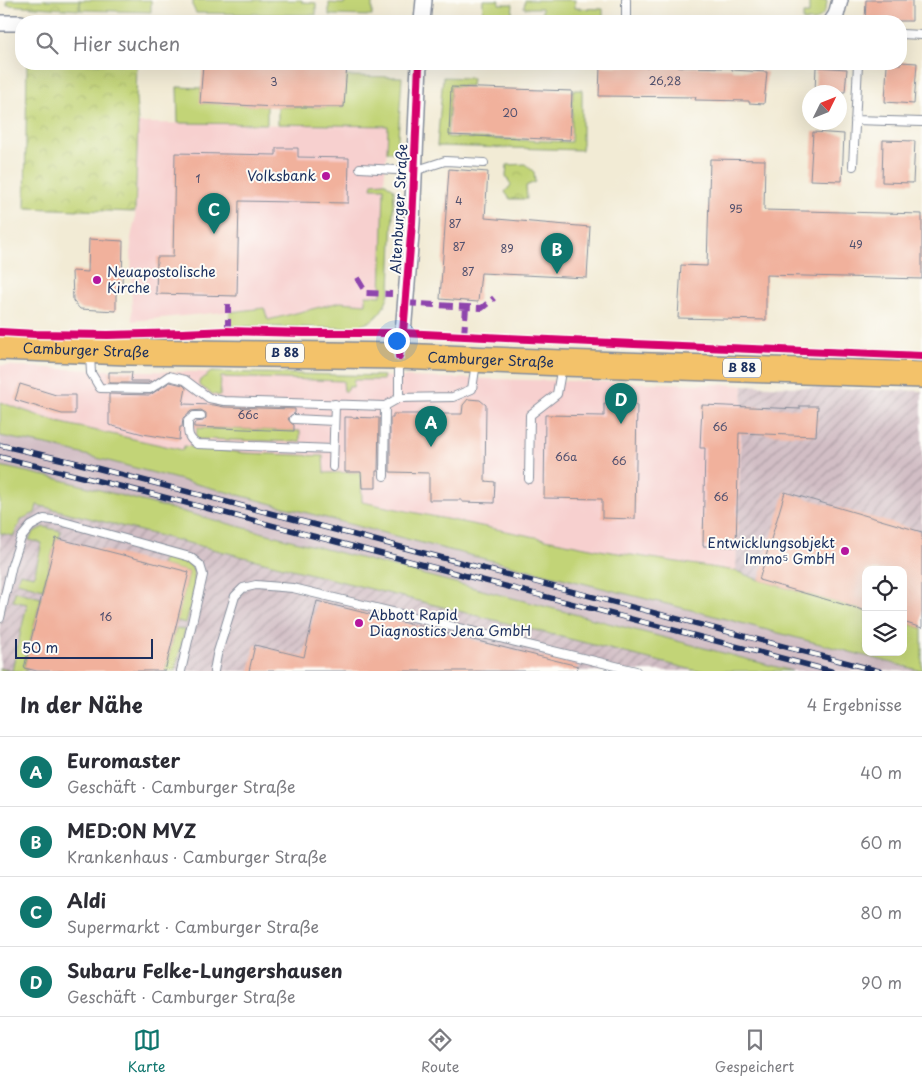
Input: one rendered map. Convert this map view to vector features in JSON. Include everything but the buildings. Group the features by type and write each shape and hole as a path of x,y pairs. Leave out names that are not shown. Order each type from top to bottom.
{"main road":[{"name":"Camburger Straße","path":"0,347 90,350 170,363 399,356 922,375"}],"street":[{"path":"423,15 424,0"},
{"path":"836,15 840,0"},
{"path":"0,23 15,23"},
{"name":"Altenburger Straße","path":"399,356 403,333 410,240 419,70"}],"lane":[{"path":"626,0 626,15"},
{"path":"907,34 922,35"},
{"path":"853,166 858,70"},
{"path":"855,120 922,122"},
{"path":"360,168 414,171 445,161 484,163"},
{"path":"90,350 91,373 100,388 150,389 170,363 185,380 209,398 224,401 385,406 399,398 453,397 472,389 476,359"},
{"path":"399,356 399,398"},
{"path":"528,479 530,415 557,394 562,363"},
{"path":"333,467 335,404"},
{"path":"384,476 385,406"},
{"path":"201,416 194,416 188,421 188,434 191,441 197,444 334,449"},
{"path":"294,419 334,420"},
{"path":"0,618 12,565 21,538 31,526 44,519 60,521 190,557 200,566 203,576 182,671"},
{"path":"214,671 235,596 243,588 256,584 292,588 636,671"}],"shaded area":[{"path":"138,123 389,126 384,182 381,296 366,304 340,302 267,320 263,308 132,321 131,238 135,220"},
{"path":"0,365 63,369 743,385 736,571 605,551 362,502 183,450 57,422 0,402"},
{"path":"743,385 922,391 922,628 907,623 907,566 862,566 862,610 759,580 736,571"},
{"path":"0,436 51,446 922,671 792,671 50,477 0,466"},
{"path":"0,497 36,505 697,671 0,671"}],"green space":[{"path":"7,0 80,0 80,10 7,5"},
{"path":"80,0 151,0 151,12 80,10"},
{"path":"193,0 302,0 302,2 316,3 316,15 196,13 193,7"},
{"path":"346,0 372,0 372,15 329,15 329,3 345,4"},
{"path":"483,0 499,0 499,4 513,4 512,15 482,15"},
{"path":"525,0 575,0 575,8 603,9 603,15 542,15 542,8 524,8"},
{"path":"809,0 827,0 822,15 803,15 809,14"},
{"path":"27,70 137,70 138,123 135,212 25,208"},
{"path":"346,76 402,77 397,152 387,152 388,126 278,124 278,107 344,107"},
{"path":"443,77 472,78 471,86 451,86 447,137 571,142 573,90 582,90 582,150 437,146"},
{"path":"177,87 201,88 201,103 267,106 267,124 178,123"},
{"path":"525,164 534,172 535,182 526,186 527,199 510,199 505,192 511,185 506,176 507,165"},
{"path":"384,182 394,189 390,290 384,306 376,317 355,327 346,328 230,326 230,312 264,308 268,320 340,302 366,304 366,295 381,296 384,188 371,188 372,183"},
{"path":"211,372 384,376 383,380 354,380 353,387 348,387 347,391 344,391 343,381 221,377 220,396 212,394 199,385 199,382"},
{"path":"0,402 57,422 183,450 184,446 245,453 323,456 324,473 361,472 362,502 605,551 736,571 759,580 862,610 862,655 51,446 0,436"},
{"path":"197,428 300,431 300,442 196,439"},
{"path":"0,466 50,477 792,671 697,671 37,505 35,513 22,519 13,536 0,533"},
{"path":"44,527 61,531 59,539 56,539 43,589 17,582 20,573 34,576 42,543 29,540 31,535"},
{"path":"165,556 186,562 192,568 194,583 186,623 177,621 189,572 161,565"},
{"path":"15,591 41,598 24,667 27,671 12,671 27,604 13,601"},
{"path":"907,623 922,628 922,671 865,656 907,656"},
{"path":"176,628 185,630 175,671 165,671"},
{"path":"0,668 12,671 0,671"}],"railway":[{"path":"0,445 73,462 879,671"},
{"path":"0,457 152,494 831,671"}],"marked path":[{"path":"357,278 366,293 392,294"},
{"path":"405,303 482,308 494,298"},
{"path":"228,304 228,331"},
{"path":"464,336 466,307"}],"cycle path":[{"path":"399,356 403,333 412,223 419,70"},
{"path":"0,332 108,335 228,331 403,333 922,356"}],"place":[{"name":"Volksbank","path":"326,176"},
{"name":"Aldi","path":"214,234"},
{"name":"MED:ON MVZ","path":"557,274"},
{"name":"Neuapostolische Kirche","path":"97,280"},
{"name":"Subaru Felke-Lungershausen","path":"621,424"},
{"name":"Euromaster","path":"431,447"},
{"name":"Entwicklungsobjekt Immo⁵ GmbH","path":"845,551"},
{"name":"Abbott Rapid Diagnostics Jena GmbH","path":"359,623"}]}
